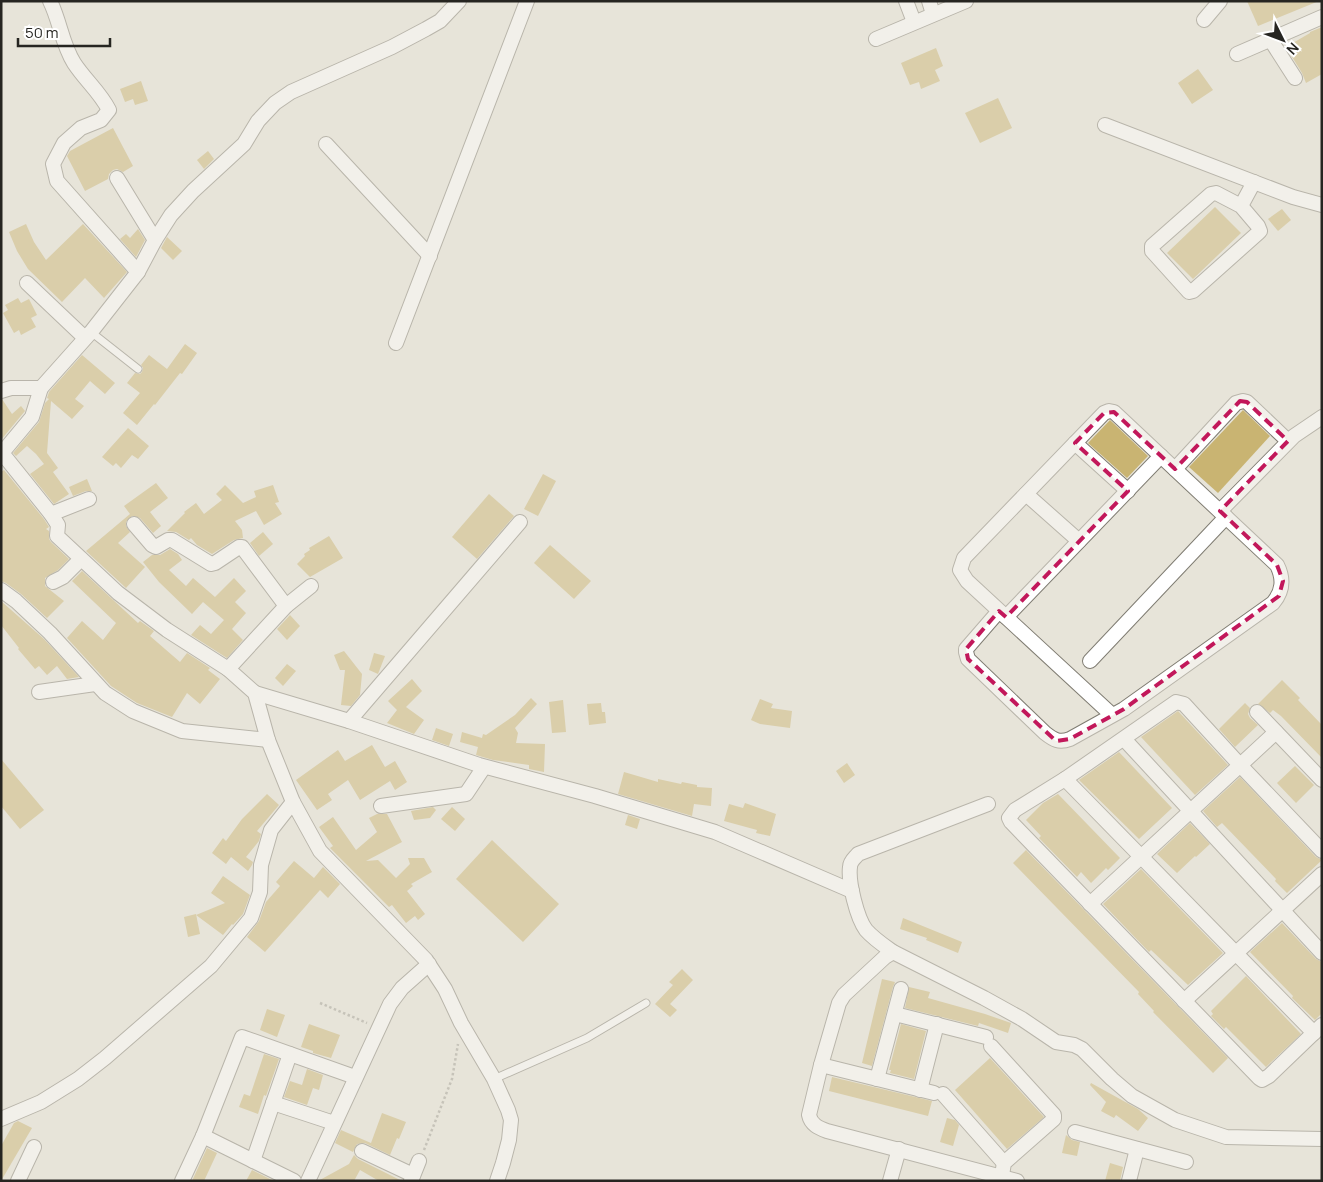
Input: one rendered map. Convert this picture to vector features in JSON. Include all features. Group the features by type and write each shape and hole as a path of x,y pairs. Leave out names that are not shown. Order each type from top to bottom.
{"street":[{"path":"50,1 64,42 74,63 104,100 109,110 101,120 81,128 64,143 53,164 56,181 138,272"},
{"path":"460,1 440,22 392,47 291,92 275,103 258,122 244,144 193,191 171,215 138,272 88,335 41,388 32,417 2,453 51,514 58,525 58,536 81,559 118,593 167,630 228,669 255,693 349,721 484,767 595,796 715,832 853,895"},
{"path":"396,343 527,1"},
{"path":"906,1 914,22"},
{"path":"876,39 914,22 931,8 966,1"},
{"path":"1204,20 1220,1"},
{"path":"1237,54 1322,17"},
{"path":"1270,39 1295,78"},
{"path":"1105,125 1293,198 1322,205"},
{"path":"326,144 430,256"},
{"path":"117,178 155,240"},
{"path":"1241,206 1254,182"},
{"path":"1216,193 1241,206 1260,231 1193,291 1189,292 1152,251 1152,246 1211,194 1216,193"},
{"path":"27,283 88,335"},
{"path":"1,391 11,388 41,388"},
{"path":"1175,469 1236,403 1240,401 1247,402 1288,441"},
{"path":"1112,715 1003,614 967,581 960,570 964,558 1075,442 1109,410 1114,412 1223,514 1277,566 1283,581 1279,596 1273,603 1112,715 1070,739 1062,742 1056,741 1045,733 968,659 966,649 1003,614 1079,541 1161,456"},
{"path":"1090,661 1288,441 1322,417"},
{"path":"1075,442 1128,491"},
{"path":"1026,494 1079,541"},
{"path":"51,514 89,499"},
{"path":"349,721 520,522"},
{"path":"134,524 152,545 156,547 168,540 172,540 211,564 242,547 286,606"},
{"path":"53,582 63,577 81,559"},
{"path":"228,669 286,606 311,586"},
{"path":"1,590 16,601 50,633 105,693 133,711 182,731 268,740"},
{"path":"39,692 96,684"},
{"path":"255,693 268,740 293,802 320,851 428,964 445,989 461,1023 494,1079 511,1120 503,1164 497,1181"},
{"path":"1065,780 1236,954 1318,1029 1269,1076 1262,1080 1011,822 1010,818 1015,810 1065,780 1176,702 1180,702 1184,704 1322,851"},
{"path":"1257,712 1322,780"},
{"path":"1090,904 1239,764 1276,732"},
{"path":"1124,739 1322,953"},
{"path":"381,806 466,794 484,767"},
{"path":"1,1119 41,1102 78,1079 211,966 251,918 260,892 260,865 271,830 293,802"},
{"path":"988,804 858,854 850,867 853,895 859,917 869,933 893,952 984,998 1022,1019 1056,1042 1074,1045 1082,1049 1132,1096 1175,1120 1226,1137 1322,1139"},
{"path":"1184,1001 1322,874"},
{"path":"893,952 884,957 839,1003 810,1109 810,1120 818,1128 827,1131 899,1149 1001,1179 1017,1181"},
{"path":"308,1181 394,997 428,964"},
{"path":"877,1079 902,989"},
{"path":"895,1014 937,1024 989,1041 1054,1115 1054,1119 1004,1162 1001,1179"},
{"path":"932,1092 937,1024"},
{"path":"182,1181 203,1136 240,1038 244,1037 355,1077"},
{"path":"253,1161 290,1054"},
{"path":"821,1065 932,1092 1004,1162"},
{"path":"273,1103 334,1123"},
{"path":"1075,1132 1186,1162"},
{"path":"203,1136 294,1181"},
{"path":"18,1181 34,1147"},
{"path":"890,1181 899,1149"},
{"path":"1129,1181 1137,1149"},
{"path":"362,1151 412,1178 419,1161"}],"lane":[{"path":"88,335 138,369"},
{"path":"494,1079 586,1038 646,1003"}],"path":[{"path":"320,1003 378,1028"},
{"path":"419,1161 452,1079 461,1023"}],"highlighted area":[{"path":"1240,401 1247,402 1288,441 1220,511 1277,565 1283,581 1279,596 1124,709 1070,739 1056,741 968,659 966,649 999,611 1006,617 1128,491 1075,443 1104,413 1114,412 1175,469"}],"building":[{"path":"1247,1 1319,1 1258,26"},
{"path":"1322,27 1322,74 1306,83 1286,47"},
{"path":"936,48 943,66 935,70 940,81 921,89 919,82 910,85 901,63"},
{"path":"1198,69 1213,90 1192,104 1178,83"},
{"path":"141,81 148,101 135,105 133,99 125,102 120,89"},
{"path":"998,98 1012,128 980,143 965,113"},
{"path":"113,128 133,166 123,172 117,169 113,170 109,174 108,179 85,191 67,156 70,151"},
{"path":"208,151 214,159 204,169 197,160"},
{"path":"1215,207 1241,233 1193,279 1167,253"},
{"path":"1282,209 1291,220 1278,231 1268,219"},
{"path":"26,224 34,242 46,260 83,224 127,272 104,298 85,278 62,302 28,269 17,251 9,232"},
{"path":"138,229 145,240 136,257 120,239 126,234 130,238"},
{"path":"167,237 182,251 173,260 161,248"},
{"path":"18,298 21,303 29,299 37,315 31,318 36,327 21,335 19,330 14,333 3,313 8,310 5,305"},
{"path":"185,344 197,353 182,374 180,373 137,425 123,413 140,393 127,383 135,373 140,374 142,372 143,368 141,365 149,355 167,369"},
{"path":"82,355 115,383 105,394 90,381 75,399 84,406 72,419 51,401 47,453 58,468 53,472 69,494 54,504 30,474 44,464 36,454 27,446 16,456 13,453 39,422 45,403 49,399 47,398 49,392"},
{"path":"2,399 12,414 21,406 25,411 1,440"},
{"path":"1243,410 1270,436 1218,493 1189,467"},
{"path":"1110,420 1148,456 1127,478 1088,443"},
{"path":"128,428 149,446 138,459 132,455 121,468 116,463 113,466 102,457"},
{"path":"4,470 44,519 49,527 46,529 49,531 51,542 69,559 58,570 45,578 45,586 64,601 47,618 21,594 1,581 1,472"},
{"path":"543,474 556,481 538,516 524,509"},
{"path":"87,479 92,491 86,491 73,496 69,487"},
{"path":"156,483 168,498 150,512 161,526 153,533 140,518 132,516 126,522 130,532 118,543 145,567 126,588 86,551 130,514 124,506"},
{"path":"225,485 243,503 256,497 254,491 273,485 279,502 275,503 282,514 264,525 256,511 235,521 242,530 243,538 234,540 212,554 197,545 191,538 189,540 176,532 167,531 184,512 196,503 204,514 222,500 216,494"},
{"path":"489,494 514,516 477,559 452,537"},
{"path":"263,532 273,544 259,556 250,543"},
{"path":"329,536 343,558 310,577 297,564 305,556 304,554 310,550 309,548"},
{"path":"550,545 591,581 574,599 534,563"},
{"path":"170,549 178,554 182,560 169,570 186,586 193,578 215,597 234,578 246,591 235,602 246,613 232,629 243,640 227,658 191,635 200,625 211,634 224,620 203,602 192,614 159,582 143,562 152,555 160,555"},
{"path":"82,571 138,623 140,621 154,631 150,636 180,662 187,653 210,668 208,670 220,679 200,704 187,693 172,717 137,703 111,686 67,638 82,621 103,640 116,623 72,581"},
{"path":"1,601 44,639 79,677 67,679 57,666 47,675 39,666 35,669 1,625"},
{"path":"290,615 300,626 287,640 277,629"},
{"path":"344,651 362,674 360,695 351,706 341,705 345,670 340,670 334,655"},
{"path":"374,653 385,656 378,674 369,670"},
{"path":"287,664 296,671 283,686 275,678"},
{"path":"412,679 422,691 406,707 424,720 414,734 387,723 397,710 388,701"},
{"path":"1282,680 1322,725 1322,758 1281,716 1273,710 1270,713 1258,704"},
{"path":"531,698 537,704 515,728 518,733 516,743 545,744 544,772 529,769 529,765 493,760 476,755 478,747 460,742 462,732 482,738 483,734 486,735 515,715"},
{"path":"760,699 773,704 771,708 792,711 790,728 760,724 751,720"},
{"path":"563,700 566,732 552,733 549,702"},
{"path":"601,703 602,712 605,712 606,723 589,725 587,704"},
{"path":"1245,703 1250,708 1248,714 1250,718 1258,725 1235,747 1219,729"},
{"path":"1178,711 1228,765 1195,795 1141,737"},
{"path":"436,728 453,734 449,746 432,740"},
{"path":"372,745 385,767 395,761 407,782 395,790 390,781 360,800 348,780 328,794 332,800 317,810 296,780 338,750 345,761"},
{"path":"1119,752 1172,808 1139,839 1079,780"},
{"path":"1,759 44,810 20,829 1,806"},
{"path":"847,763 855,775 844,783 836,771"},
{"path":"1295,766 1314,785 1296,803 1277,783"},
{"path":"624,772 658,782 658,779 712,788 711,806 694,804 692,816 618,794"},
{"path":"1240,777 1316,857 1322,860 1287,893 1222,823 1217,827 1203,811"},
{"path":"267,794 279,805 257,831 261,834 259,841 246,857 253,862 252,865 248,871 231,857 226,864 212,853 223,838 226,841 242,819"},
{"path":"1058,794 1120,858 1108,870 1106,868 1091,883 1081,872 1077,877 1039,838 1041,836 1026,820 1043,803"},
{"path":"745,803 776,814 770,836 756,833 757,830 724,821 729,804 743,808"},
{"path":"433,807 436,810 430,818 414,820 411,811"},
{"path":"452,807 465,819 455,831 441,819"},
{"path":"377,814 387,814 402,842 366,861 378,860 396,878 410,864 408,858 424,858 432,872 411,884 413,886 407,891 425,914 418,920 415,916 406,923 392,905 389,907 330,848 333,846 319,827 333,817 356,850 377,832 369,818"},
{"path":"628,815 640,819 637,829 625,825"},
{"path":"1190,823 1210,844 1177,873 1157,854"},
{"path":"492,840 559,904 523,942 456,879"},
{"path":"1026,850 1228,1058 1213,1073 1153,1012 1138,994 1139,992 1013,863"},
{"path":"294,861 314,878 323,867 340,884 328,898 320,890 265,952 247,937 259,921 266,902 280,886 276,882"},
{"path":"1141,869 1223,953 1188,985 1151,950 1149,952 1103,904"},
{"path":"223,876 250,895 243,914 223,935 196,915 225,903 211,893"},
{"path":"196,914 200,934 188,937 184,917"},
{"path":"903,918 962,942 958,953 926,940 927,938 900,929"},
{"path":"1282,923 1316,959 1322,962 1322,1013 1315,1020 1250,952"},
{"path":"682,969 693,980 670,1004 677,1010 670,1017 655,1004 673,985 669,982"},
{"path":"1246,976 1301,1034 1266,1067 1226,1027 1224,1029 1211,1016 1213,1014 1211,1011"},
{"path":"882,979 895,982 872,1066 862,1063"},
{"path":"909,987 930,992 928,998 1011,1023 1008,1033 979,1023 978,1026 905,1008"},
{"path":"267,1009 285,1015 277,1037 260,1030"},
{"path":"309,1024 340,1035 331,1058 313,1053 313,1051 301,1047"},
{"path":"901,1024 926,1031 914,1079 890,1073 891,1070 889,1070"},
{"path":"264,1054 279,1059 258,1114 239,1107 244,1094 250,1096"},
{"path":"990,1058 1044,1117 1007,1149 955,1090"},
{"path":"307,1069 323,1075 319,1090 313,1088 307,1105 284,1097 290,1081 302,1085"},
{"path":"832,1077 932,1101 928,1116 829,1091"},
{"path":"1091,1083 1138,1109 1148,1118 1138,1131 1116,1115 1114,1118 1101,1111 1106,1102 1090,1085"},
{"path":"382,1113 406,1122 390,1155 365,1143 357,1144 353,1152 335,1143 341,1130 371,1143"},
{"path":"947,1118 955,1120 959,1125 953,1146 940,1142"},
{"path":"18,1121 32,1128 1,1181 1,1146 14,1123"},
{"path":"1066,1135 1072,1140 1080,1142 1077,1156 1062,1153"},
{"path":"207,1148 217,1153 204,1181 192,1181"},
{"path":"354,1155 358,1159 402,1181 379,1181 360,1170 354,1181 318,1181 349,1164"},
{"path":"1110,1163 1123,1167 1120,1181 1105,1181"},
{"path":"252,1170 274,1181 246,1181"}]}
